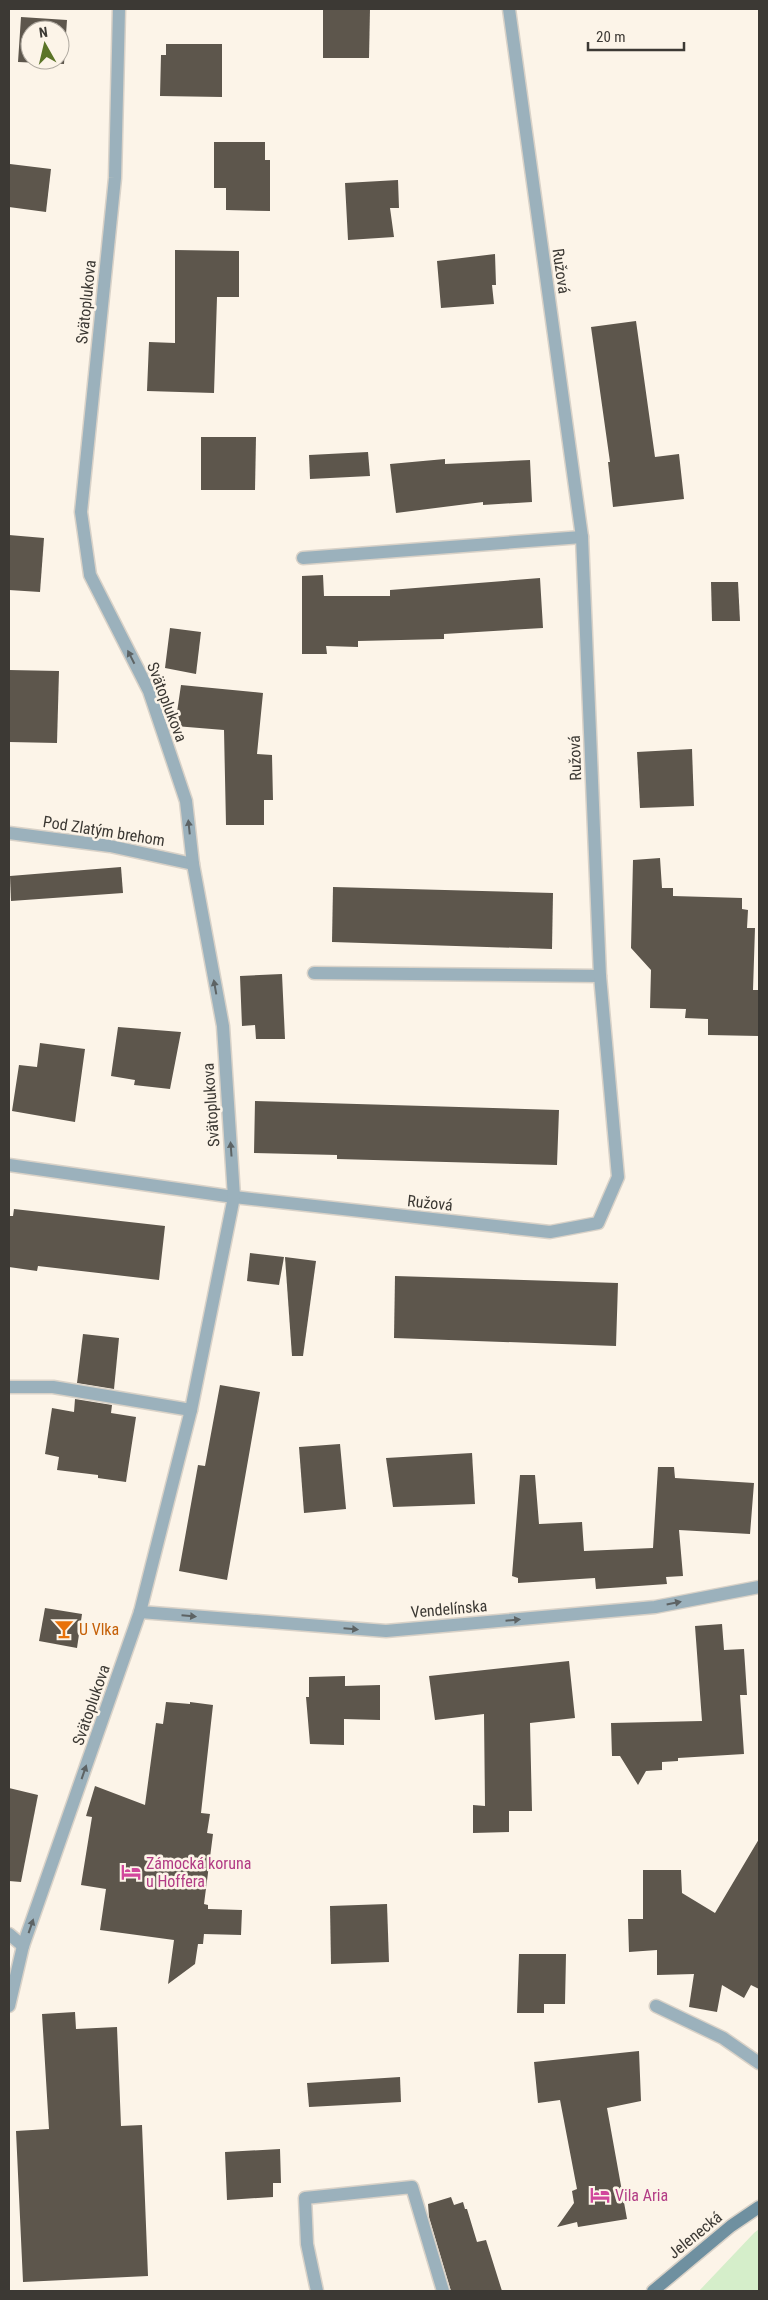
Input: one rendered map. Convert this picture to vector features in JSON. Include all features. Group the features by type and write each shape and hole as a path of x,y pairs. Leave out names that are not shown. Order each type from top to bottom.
{"street":[{"name":"Svätoplukova","path":"9,2006 24,1946 140,1612 191,1410 234,1197 222,1026 193,864 186,801 149,691 90,575 81,512 115,178 119,9"},
{"name":"Ružová","path":"9,1165 234,1197 550,1232 598,1223 618,1177 600,976 582,538 508,9"},
{"path":"302,558 582,538"},
{"name":"Pod Zlatým brehom","path":"9,833 110,846 193,864"},
{"path":"314,973 600,976"},
{"path":"9,1388 53,1387 191,1410"},
{"name":"Vendelínska","path":"140,1612 386,1632 655,1607 759,1587"},
{"path":"9,1934 24,1946"},
{"path":"656,2006 723,2038 759,2063"},
{"path":"317,2291 307,2244 305,2198 412,2187 443,2291"},
{"name":"Jelenecká","path":"653,2291 731,2226 759,2207"}],"green space":[{"path":"759,2229 759,2291 699,2291 754,2233"}],"building":[{"path":"323,9 370,9 369,58 323,58"},
{"path":"21,17 67,20 21,20"},
{"path":"20,32 20,62 18,62"},
{"path":"166,44 222,44 222,97 160,96 161,55 166,55"},
{"path":"214,142 265,142 265,160 270,160 270,211 226,210 226,188 214,188"},
{"path":"10,164 51,169 46,212 9,207"},
{"path":"398,180 399,208 390,208 394,237 348,240 345,183"},
{"path":"175,250 239,251 239,297 217,297 214,393 147,391 149,342 175,343"},
{"path":"495,254 496,285 492,285 494,304 441,308 437,261"},
{"path":"636,321 655,457 679,454 684,499 613,507 608,462 610,462 591,327"},
{"path":"201,437 256,437 255,490 201,490"},
{"path":"368,452 370,476 310,479 309,455"},
{"path":"445,459 445,464 530,460 532,502 483,505 483,502 396,513 390,464"},
{"path":"9,535 44,538 40,592 9,590"},
{"path":"323,575 324,596 390,596 390,590 540,578 543,628 444,634 444,639 358,641 358,647 326,646 327,654 302,654 302,576"},
{"path":"711,582 738,582 740,621 712,621"},
{"path":"170,628 201,632 196,674 165,668"},
{"path":"9,670 59,671 57,743 9,742"},
{"path":"181,685 263,693 257,754 272,755 273,800 264,800 264,825 226,825 224,730 175,726"},
{"path":"692,749 694,806 640,808 637,752"},
{"path":"660,858 662,888 673,888 673,896 742,898 742,909 748,910 747,928 755,928 753,990 759,990 759,1036 708,1035 708,1019 685,1018 686,1009 650,1008 651,970 631,948 633,860"},
{"path":"121,867 123,893 11,901 10,876"},
{"path":"333,887 553,893 552,949 332,942"},
{"path":"282,974 285,1039 256,1039 255,1025 242,1026 240,976"},
{"path":"118,1027 181,1032 170,1089 134,1085 135,1080 111,1076"},
{"path":"40,1043 85,1049 75,1122 12,1111 19,1065 37,1067"},
{"path":"255,1101 559,1110 557,1165 337,1159 337,1155 254,1153"},
{"path":"14,1209 165,1226 159,1280 38,1266 37,1271 9,1267 9,1216 13,1216"},
{"path":"250,1253 284,1257 279,1285 247,1281"},
{"path":"285,1257 316,1261 303,1356 292,1356"},
{"path":"395,1276 618,1283 616,1346 394,1338"},
{"path":"83,1334 119,1338 114,1389 77,1383"},
{"path":"220,1385 260,1392 227,1580 179,1571 198,1465 205,1466"},
{"path":"75,1399 112,1405 111,1413 136,1417 126,1482 98,1478 98,1475 57,1470 59,1457 45,1454 52,1408 74,1412"},
{"path":"340,1444 346,1509 304,1513 299,1447"},
{"path":"472,1453 475,1504 393,1507 386,1458"},
{"path":"658,1467 674,1467 675,1478 754,1483 750,1534 679,1530 683,1576 666,1577 667,1584 596,1589 595,1578 518,1583 518,1578 512,1576 520,1475 535,1475 539,1524 582,1522 584,1551 653,1548"},
{"path":"45,1608 82,1614 77,1648 39,1641"},
{"path":"722,1624 724,1650 744,1649 747,1695 740,1695 744,1754 678,1758 678,1761 662,1762 662,1770 646,1771 638,1785 620,1756 612,1756 611,1723 702,1721 695,1626"},
{"path":"569,1661 575,1718 530,1723 532,1811 509,1811 509,1832 473,1833 473,1805 485,1806 484,1714 435,1720 429,1676"},
{"path":"345,1676 345,1686 380,1685 380,1720 344,1719 344,1745 310,1744 306,1697 309,1697 309,1677"},
{"path":"166,1702 190,1704 190,1702 213,1705 201,1813 210,1814 207,1833 213,1834 204,1904 208,1905 208,1909 242,1910 241,1935 204,1934 203,1944 198,1944 195,1964 168,1984 174,1940 100,1930 106,1889 81,1885 92,1817 86,1816 95,1786 145,1805 156,1723 163,1724"},
{"path":"9,1788 38,1795 21,1882 9,1881"},
{"path":"759,1839 759,1989 751,1985 744,1998 722,1985 717,2012 689,2007 694,1974 657,1975 657,1950 629,1952 628,1919 643,1919 643,1870 681,1870 682,1893 715,1913"},
{"path":"387,1904 389,1962 331,1964 330,1906"},
{"path":"519,1954 566,1954 565,2004 544,2004 544,2013 517,2013"},
{"path":"75,2012 76,2029 117,2027 121,2126 142,2125 148,2276 23,2282 16,2131 49,2129 42,2014"},
{"path":"639,2051 641,2101 607,2108 627,2219 578,2227 577,2222 557,2227 574,2203 572,2191 577,2189 560,2100 538,2103 534,2062"},
{"path":"400,2077 401,2102 309,2107 307,2083"},
{"path":"280,2149 281,2183 273,2183 273,2197 227,2200 225,2152"},
{"path":"451,2197 454,2205 463,2202 477,2242 486,2240 502,2291 451,2291 429,2217 428,2204"}],"place":[{"name":"U Vlka","path":"64,1629"},
{"name":"Zámocká koruna u Hoffera","path":"131,1872"},
{"name":"Vila Aria","path":"600,2195"}]}
